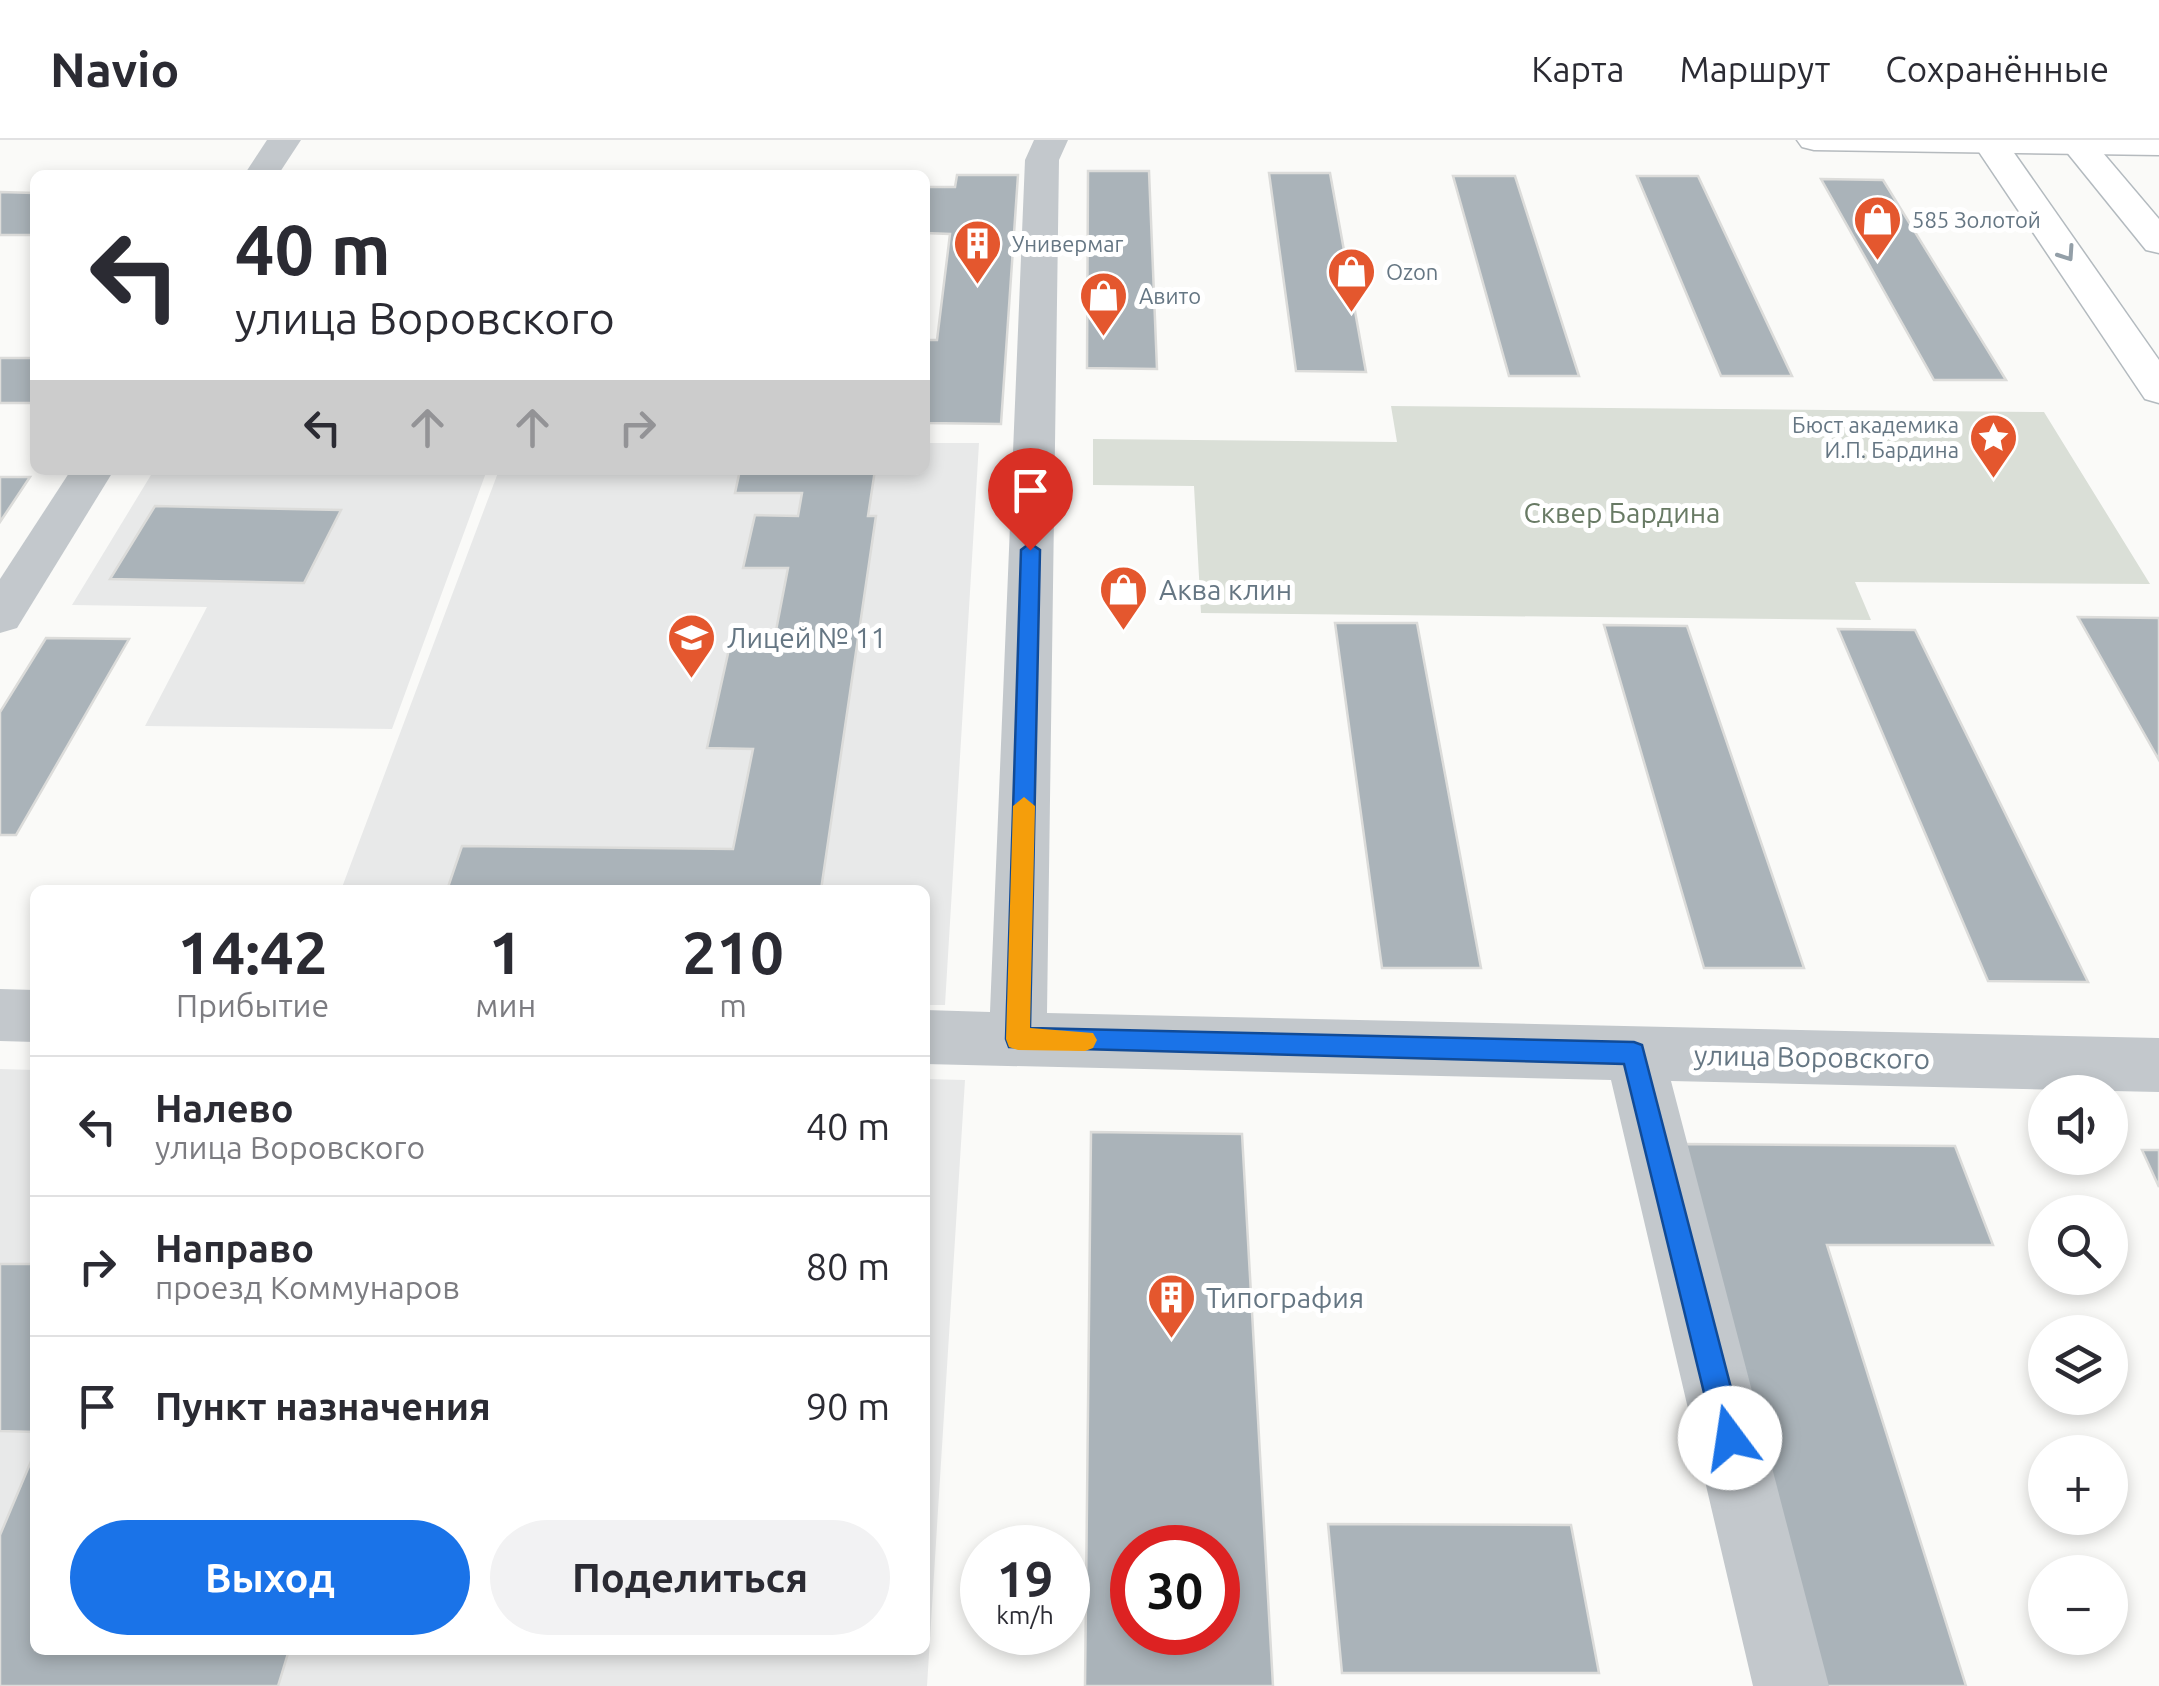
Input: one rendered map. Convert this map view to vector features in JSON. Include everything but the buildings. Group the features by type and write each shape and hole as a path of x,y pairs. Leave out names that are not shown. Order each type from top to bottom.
{"main road":[{"path":"1814,140 2159,145"},
{"path":"1990,142 2159,390"},
{"path":"2076,143 2159,242"}],"street":[{"path":"264,170 284,140"},
{"path":"1018,1039 1033,392 1042,160 1051,140"},
{"path":"0,616 90,475"},
{"path":"0,1015 30,1016"},
{"name":"улица Воровского","path":"930,1037 2159,1065"},
{"path":"1634,1053 1791,1686"}],"shaded area":[{"name":"Лицей № 11","path":"930,443 979,443 945,1005 930,1005 930,885 343,885 497,475 930,475"},
{"path":"151,475 485,475 392,729 145,726 207,607 72,605"},
{"path":"0,1069 30,1070 30,1655 929,1655 927,1686 0,1686"},
{"path":"930,1079 965,1080 930,1638"}],"green space":[{"name":"Сквер Бардина","path":"1391,406 2044,412 2150,584 1855,582 1871,620 1201,613 1194,486 1093,485 1093,439 1397,442"}],"slow traffic":[{"path":"1024,806 1018,1039 1085,1040"}],"place":[{"name":"585 Золотой","path":"1877,262"},
{"name":"Универмаг","path":"977,286"},
{"name":"Ozon","path":"1351,314"},
{"name":"Авито","path":"1104,338"},
{"name":"Бюст академика И.П. Бардина","path":"1994,480"},
{"name":"Аква клин","path":"1124,632"},
{"name":"Лицей № 11","path":"692,680"},
{"name":"Типография","path":"1171,1340"}],"route":[{"path":"1030,550 1018,1039 1634,1053 1730,1438"}]}
